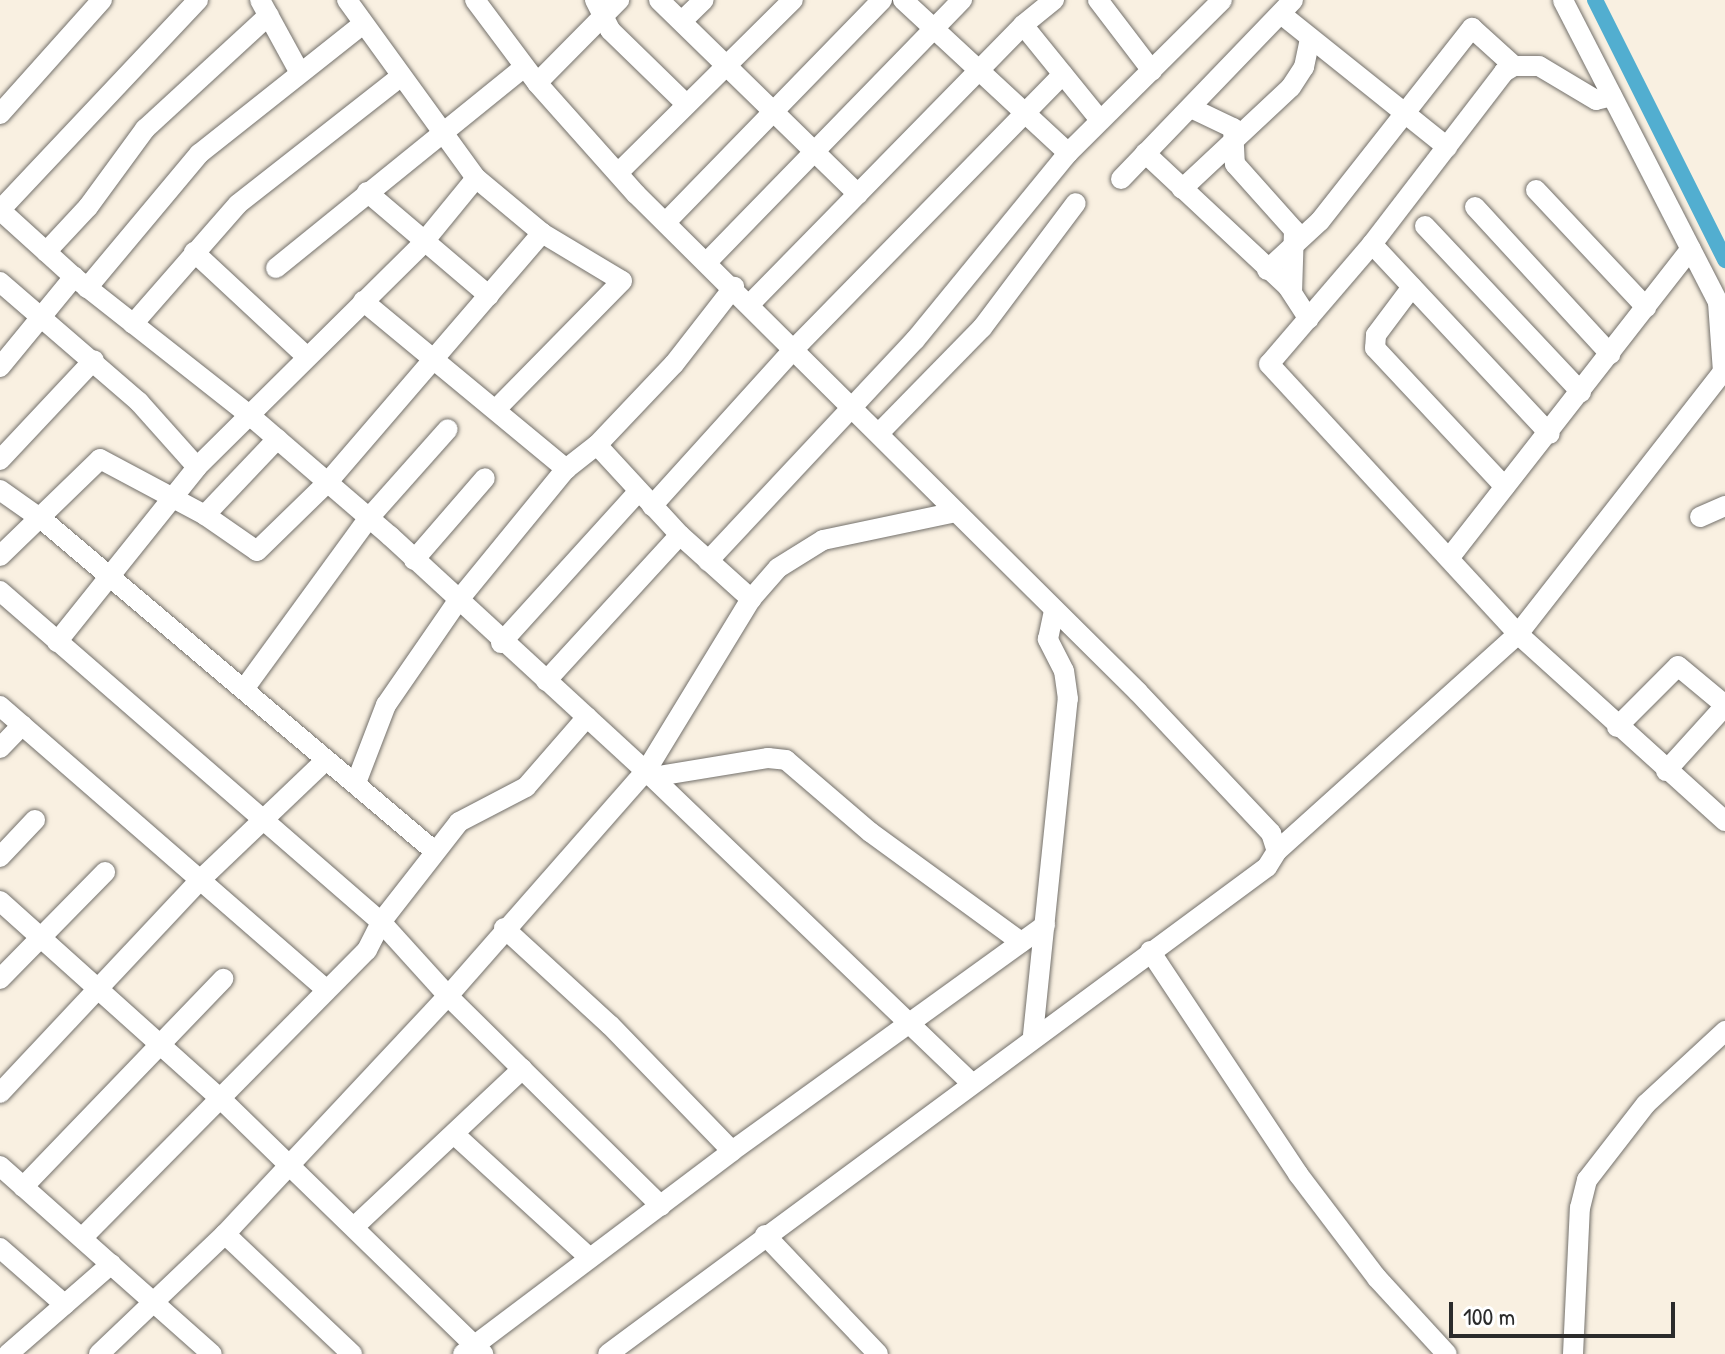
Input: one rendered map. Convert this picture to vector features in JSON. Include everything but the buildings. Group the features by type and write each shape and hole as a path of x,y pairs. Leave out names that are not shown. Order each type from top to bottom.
{"street":[{"path":"0,114 102,0"},
{"path":"198,0 0,210 80,282 247,413 414,560 501,643 649,774 970,1082"},
{"path":"347,0 438,132 476,178 542,233 616,276 623,285 497,408"},
{"path":"475,0 530,75 618,173 880,432 1271,833 1277,851"},
{"path":"276,268 438,132 530,75 598,9 619,0"},
{"path":"659,0 858,194"},
{"path":"682,21 704,0"},
{"path":"618,173 793,0"},
{"path":"666,222 882,0"},
{"path":"903,0 936,27 1068,153"},
{"path":"707,262 817,154 962,0"},
{"path":"749,305 1023,25 1054,0"},
{"path":"1098,0 1152,71"},
{"path":"708,561 855,407 1068,153 1222,0"},
{"path":"608,1354 1033,1035 1267,867 1277,851 1518,634 1724,372 1721,311 1563,0"},
{"path":"1121,179 1287,7 1310,39 1447,147"},
{"path":"46,252 88,207 145,129 265,8 300,73"},
{"path":"598,9 687,105"},
{"path":"0,367 41,317 80,282 177,176 363,24"},
{"path":"1023,25 1100,120"},
{"path":"1267,270 1294,250 1407,116 1472,28 1514,66 1554,71 1596,100 1612,96"},
{"path":"1182,189 1296,80 1310,39"},
{"path":"1514,66 1500,77 1372,244 1272,360 1271,369 1450,557 1518,634 1617,727 1725,821"},
{"path":"501,643 795,348 1022,110 1063,74"},
{"path":"133,324 194,252 267,180 401,76"},
{"path":"1191,108 1233,128 1235,164 1292,227 1292,292"},
{"path":"1145,153 1292,292 1309,319"},
{"path":"57,642 111,580 197,467 247,413 422,244 476,178"},
{"path":"1536,190 1646,307"},
{"path":"367,192 422,244 489,296"},
{"path":"880,432 982,328 1076,203"},
{"path":"1475,207 1610,354"},
{"path":"1425,226 1581,392"},
{"path":"0,556 96,459 205,515 257,551 327,483 542,233"},
{"path":"1372,244 1550,434"},
{"path":"1450,557 1550,434 1691,249"},
{"path":"194,252 306,356"},
{"path":"0,282 94,360 197,467"},
{"path":"356,783 386,705 457,602 566,469 597,445 674,364 734,287"},
{"path":"1412,287 1376,335 1375,348 1505,487"},
{"path":"363,301 497,408 566,469"},
{"path":"0,460 94,360"},
{"path":"244,689 368,519 448,429"},
{"path":"205,515 277,439"},
{"path":"597,445 680,535 751,599"},
{"path":"414,560 485,478"},
{"path":"0,490 39,518 433,850"},
{"path":"1700,517 1725,506"},
{"path":"99,1354 225,1234 448,996 504,928 649,774 751,599 804,548 846,534 956,512"},
{"path":"546,681 680,535"},
{"path":"0,591 268,820 381,922 448,996 661,1206"},
{"path":"1033,1035 1068,699 1064,671 1048,639 1054,610"},
{"path":"1617,727 1678,666 1725,706 1666,771"},
{"path":"0,706 325,989"},
{"path":"82,1238 325,989 367,950 381,922 433,850 466,816 526,787 587,717"},
{"path":"0,748 22,725"},
{"path":"649,774 768,758 786,760 870,832 1021,942"},
{"path":"0,1093 200,880 268,820 326,760"},
{"path":"0,857 35,820"},
{"path":"0,979 105,872"},
{"path":"0,901 221,1099 354,1227 474,1351 590,1258 732,1151 1045,925"},
{"path":"504,928 610,1025 732,1151"},
{"path":"1150,951 1298,1174 1377,1278 1447,1354"},
{"path":"23,1187 223,979"},
{"path":"1573,1354 1580,1208 1587,1180 1646,1104 1725,1031"},
{"path":"354,1227 522,1069"},
{"path":"454,1134 590,1258"},
{"path":"0,1166 212,1354"},
{"path":"225,1234 352,1354"},
{"path":"765,1235 878,1354"},
{"path":"0,1248 65,1305"},
{"path":"0,1349 7,1354 111,1264"}],"waterway":[{"path":"1595,0 1725,260"}]}
